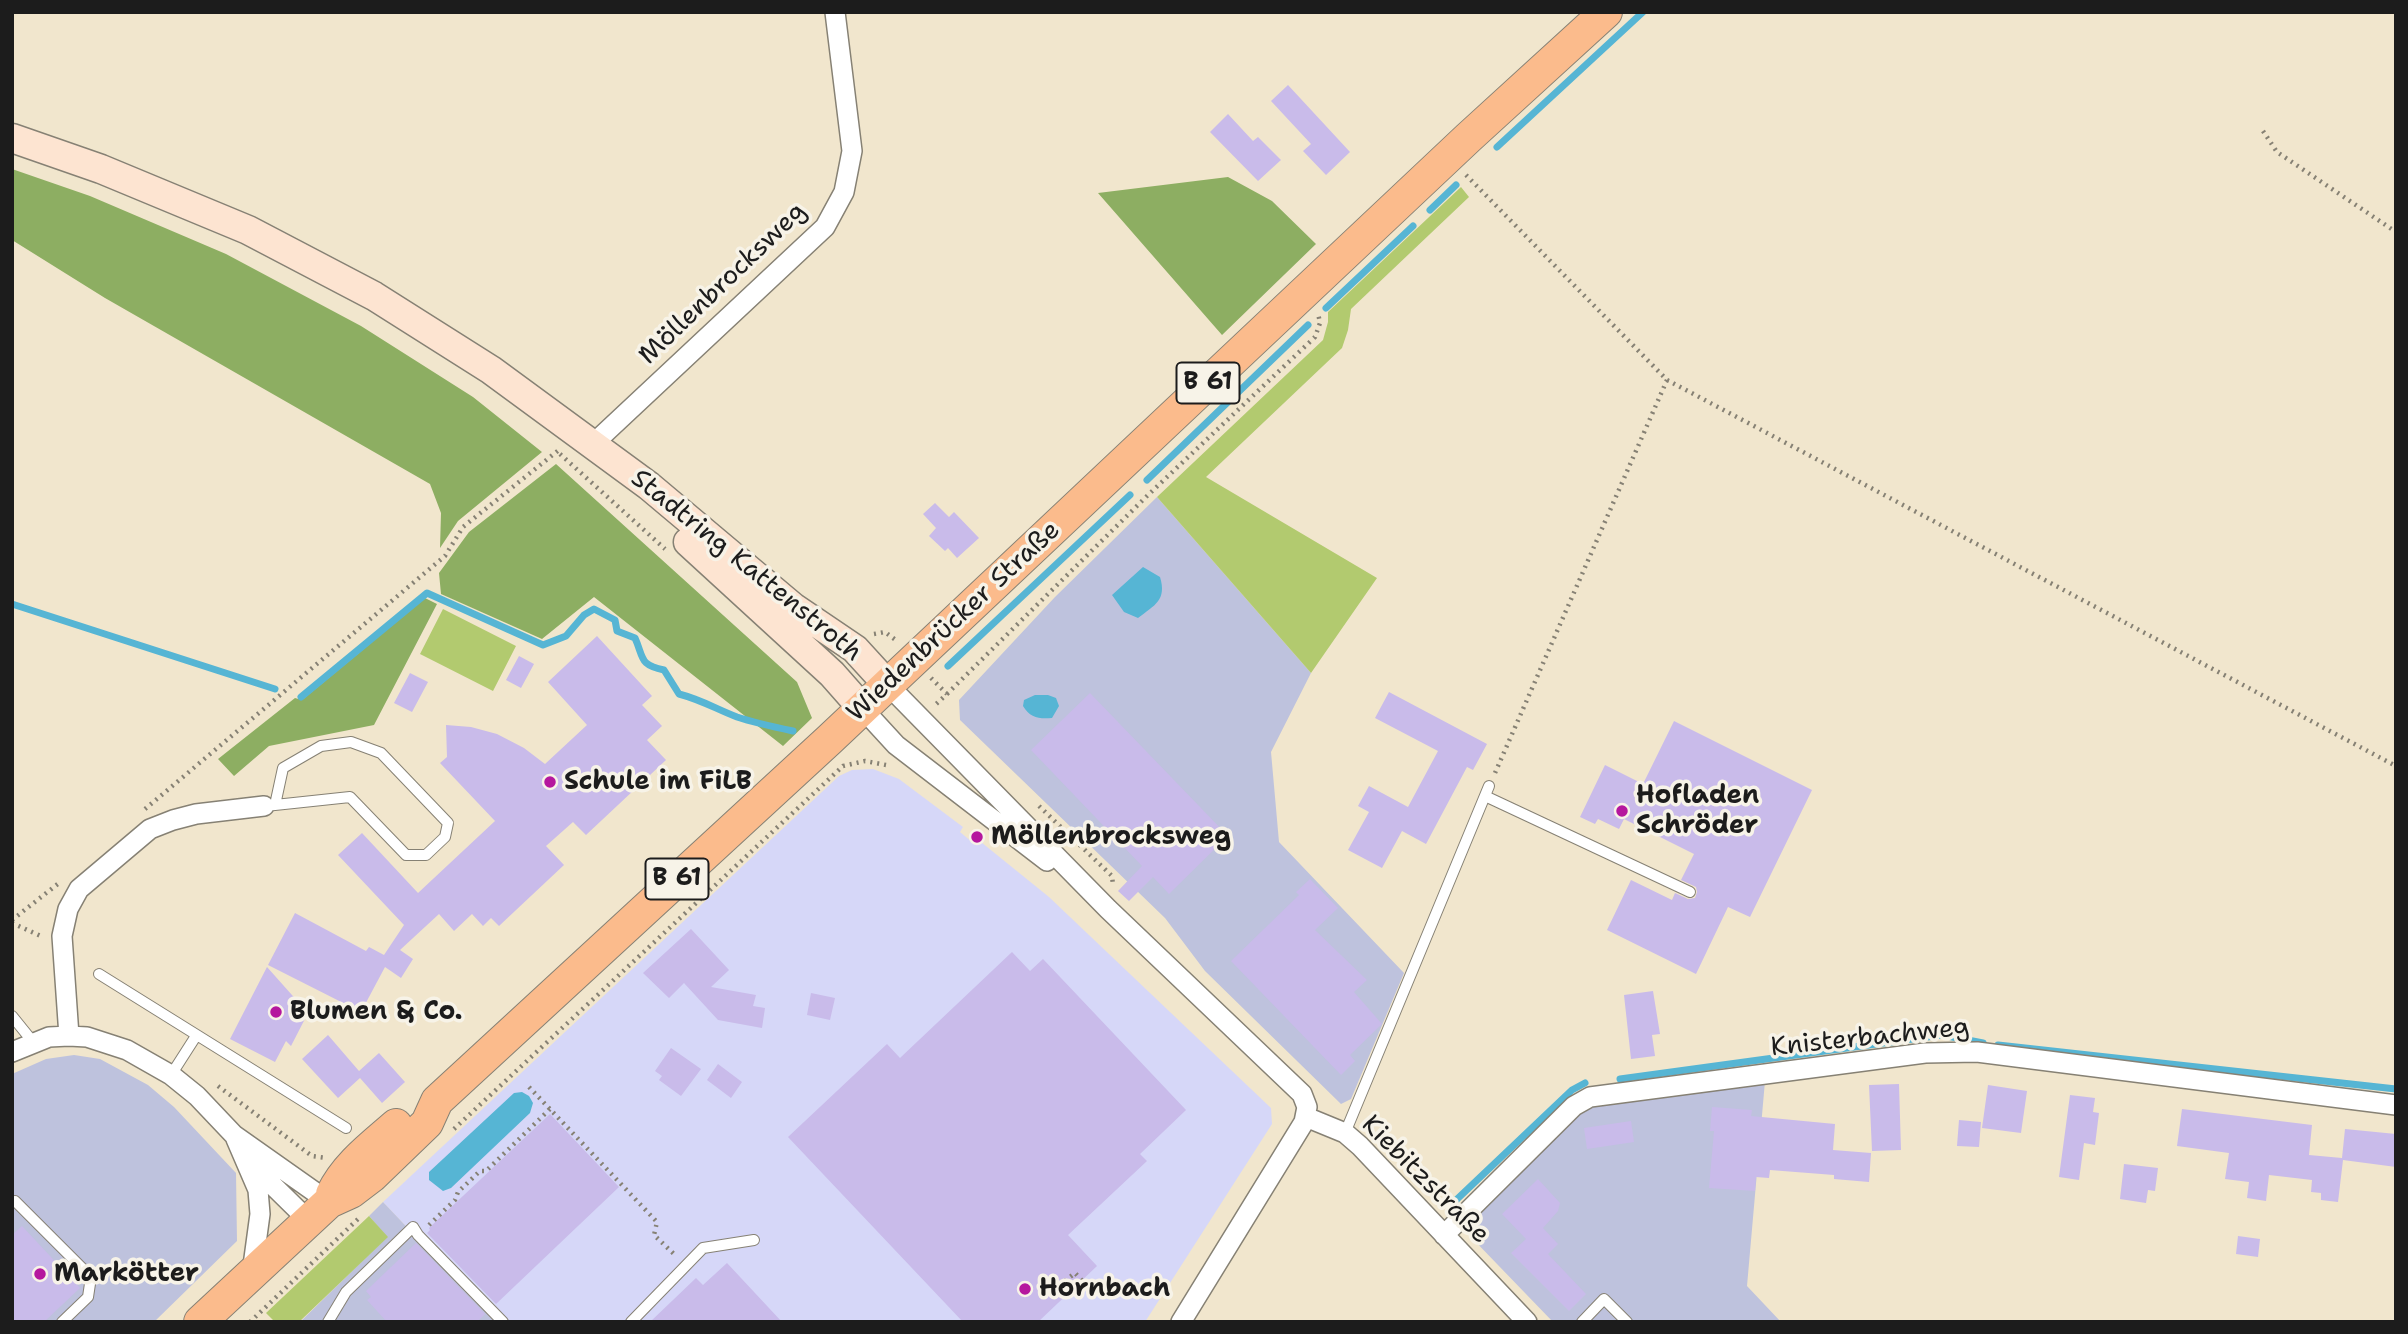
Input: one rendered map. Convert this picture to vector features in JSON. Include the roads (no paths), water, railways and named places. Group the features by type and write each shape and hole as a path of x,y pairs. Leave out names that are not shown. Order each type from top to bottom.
{"main road":[{"name":"Wiedenbrücker Straße","path":"200,1322 319,1211 372,1177 427,1124 436,1101 887,684 1310,300 1458,148 1606,12"},
{"name":"Stadtring Kattenstroth","path":"12,138 101,169 248,230 374,296 491,370 649,486 793,607 855,649 887,684"},
{"name":"Stadtring Kattenstroth","path":"596,449 640,498 832,674 862,708"}],"street":[{"name":"Möllenbrocksweg","path":"596,449 825,227 844,192 852,150 835,12"},
{"path":"887,684 1108,909 1302,1094 1307,1107 1306,1117 1181,1322"},
{"path":"862,708 896,745 1108,909"},
{"path":"69,1036 62,936 68,909 79,889 150,829 196,814 270,806"},
{"path":"12,1052 49,1037 69,1036 87,1037 127,1050 171,1075 197,1096 234,1135 319,1211"},
{"name":"Knisterbachweg","path":"1444,1235 1574,1106 1591,1097 1925,1054 1977,1052 2396,1105"},
{"name":"Kiebitzstraße","path":"1306,1117 1345,1133 1527,1322"},
{"path":"234,1135 258,1190 260,1213 253,1272"},
{"path":"246,1158 319,1211"}],"lane":[{"path":"351,742 381,753 448,822 445,837 426,855 406,855 350,797 270,806 283,768 321,746 351,742"},
{"path":"1345,1133 1487,791 1690,892"},
{"path":"99,974 346,1128"},
{"path":"12,1016 33,1042"},
{"path":"171,1075 196,1036"},
{"path":"13,1201 91,1277 88,1297 62,1322"},
{"path":"328,1322 346,1292 413,1227 503,1322"},
{"path":"631,1322 704,1248 754,1240"},
{"path":"1582,1322 1604,1299 1627,1322"}],"water":[{"path":"1143,567 1160,577 1162,591 1158,601 1138,618 1124,612 1112,595"},
{"path":"1035,695 1056,698 1059,706 1052,718 1035,717 1023,706 1024,700"},
{"path":"522,1092 529,1096 533,1103 530,1113 451,1188 443,1191 429,1180 429,1172 514,1093"}],"waterway":[{"path":"1497,147 1643,12"},
{"path":"1430,210 1456,185"},
{"path":"1326,308 1413,226"},
{"path":"1147,480 1308,325"},
{"path":"948,666 1130,495"},
{"path":"301,697 427,593 543,645 566,636 584,615 594,609 615,620 617,631 635,638 646,663 664,670 679,694 737,717 793,731"},
{"path":"12,604 275,689"},
{"path":"1620,1079 1942,1035 1983,1043"},
{"path":"1998,1045 2396,1089"},
{"path":"1454,1202 1572,1090 1585,1083"}],"place":[{"name":"Schule im FiLB","path":"550,782"},
{"name":"Hofladen Schröder","path":"1622,811"},
{"name":"Möllenbrocksweg","path":"977,837"},
{"name":"Blumen & Co.","path":"276,1012"},
{"name":"Markötter","path":"40,1274"},
{"name":"Hornbach","path":"1025,1289"}]}
